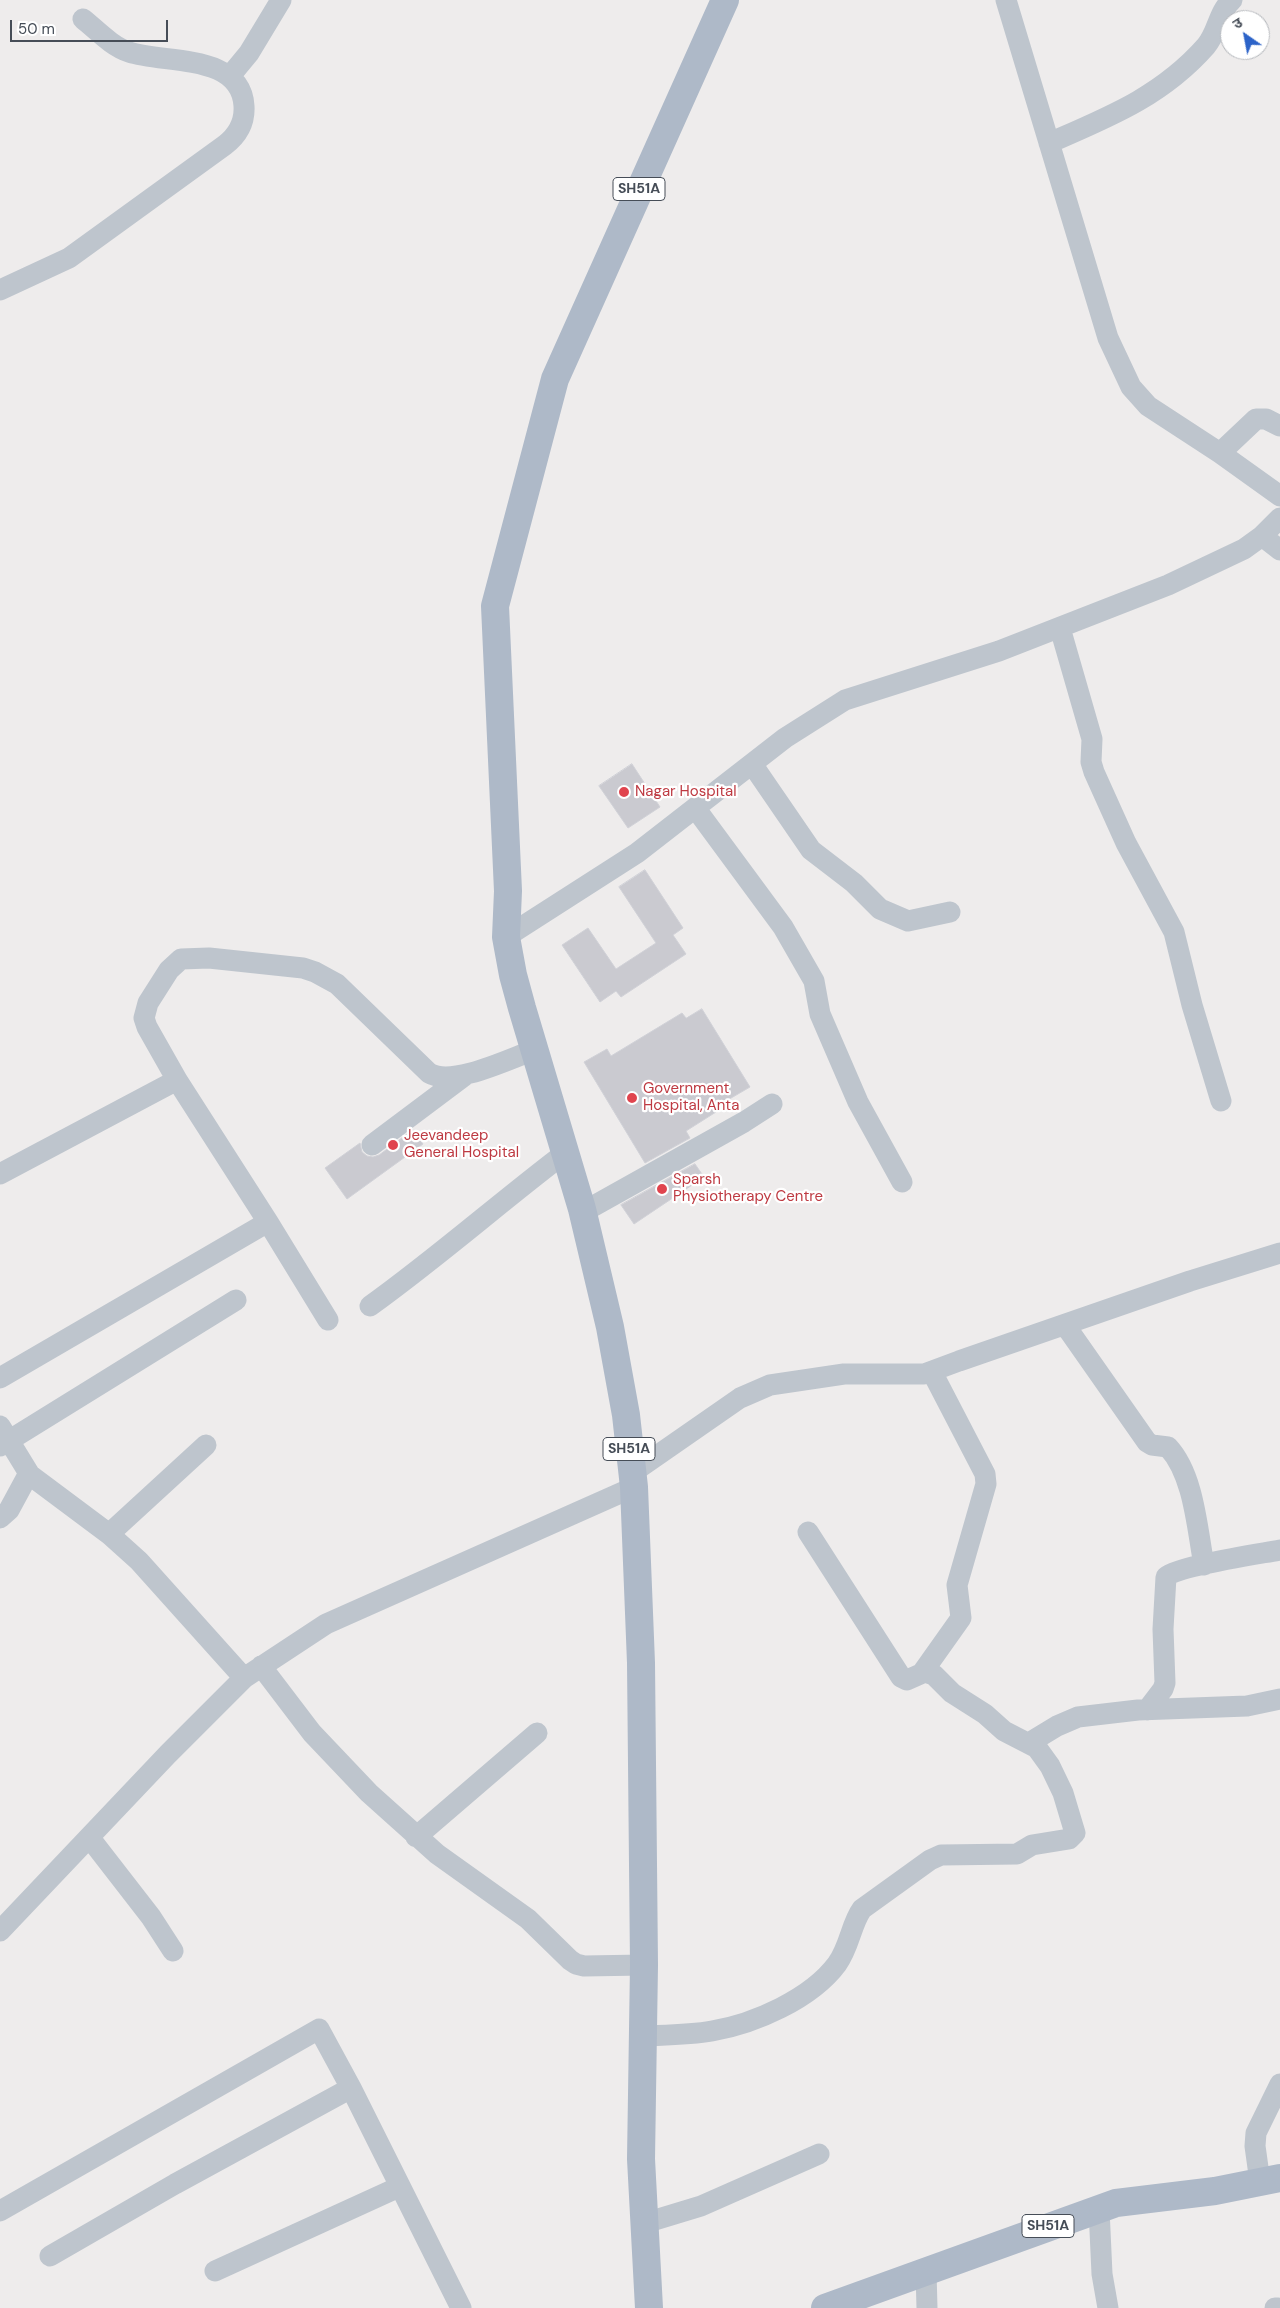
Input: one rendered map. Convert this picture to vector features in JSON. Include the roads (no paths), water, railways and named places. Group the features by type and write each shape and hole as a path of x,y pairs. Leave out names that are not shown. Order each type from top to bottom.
{"main road":[{"name":"SH51A","path":"649,2308 641,2160 644,1965 642,1663 633,1480 617,1363 583,1212 522,1008 506,937 508,891 495,606 555,379 718,2"},
{"name":"SH51A","path":"825,2308 1099,2209 1129,2200 1215,2191 1270,2180"}],"street":[{"path":"230,76 250,53 281,0"},
{"path":"1006,0 1108,338 1127,381 1148,406 1220,453 1280,496"},
{"path":"1049,143 1116,115 1169,82 1210,41 1222,13 1232,0"},
{"path":"0,290 69,258 231,140 240,130 244,109 242,95 230,76 206,64 155,58 128,51 115,45 83,19"},
{"path":"1220,453 1256,419 1266,419 1280,426"},
{"path":"506,937 636,853 696,809 802,726 845,700 999,651 1211,566 1244,549 1262,536 1280,518"},
{"path":"1262,536 1280,550"},
{"path":"1060,628 1092,739 1091,762 1094,772 1126,843 1174,932 1192,1005 1221,1101"},
{"path":"752,764 811,850 854,883 880,909 908,921 928,915 950,912"},
{"path":"696,809 783,927 814,981 820,1014 858,1102 902,1182"},
{"path":"328,1320 177,1080 148,1027 144,1012 175,962 185,958 209,958 277,965 315,972 337,984 429,1073 443,1078 465,1075 534,1050"},
{"path":"372,1145 465,1075"},
{"path":"0,1174 177,1080"},
{"path":"583,1212 744,1122 772,1104"},
{"path":"370,1306 412,1276 507,1197 565,1153"},
{"path":"0,1378 268,1222"},
{"path":"0,1931 89,1837 252,1672 326,1624 633,1480 740,1398 770,1385 802,1379 844,1374 920,1374 932,1372 1190,1281 1280,1253"},
{"path":"236,1300 3,1438 29,1473 109,1534 295,1713 341,1766 416,1837 455,1868 516,1909 576,1964 644,1965"},
{"path":"1065,1325 1147,1442 1152,1445 1168,1447 1175,1457 1188,1483 1204,1565"},
{"path":"922,1673 961,1618 957,1585 986,1484 985,1474 932,1372"},
{"path":"109,1534 206,1444"},
{"path":"0,1518 9,1510 29,1473"},
{"path":"643,2036 710,2032 747,2022 786,2005 805,1993 832,1970 848,1946 862,1909 936,1856 1017,1854 1032,1845 1072,1838 1074,1831 1063,1793 1050,1766 1037,1748 1029,1743 1020,1741 1004,1731 984,1714 952,1693 934,1675 928,1672 922,1673 907,1680 901,1677 808,1532"},
{"path":"1146,1710 1163,1689 1165,1683 1163,1629 1165,1581 1172,1573 1280,1550"},
{"path":"1029,1743 1070,1720 1146,1710 1247,1706 1280,1699"},
{"path":"416,1837 538,1733"},
{"path":"89,1837 151,1917 174,1951"},
{"path":"0,2211 318,2029 323,2034 461,2308"},
{"path":"1270,2180 1255,2146 1256,2133 1280,2084"},
{"path":"50,2256 175,2184 350,2088"},
{"path":"645,2222 701,2206 819,2154"},
{"path":"215,2271 399,2187"},
{"path":"1099,2209 1101,2267 1108,2308"},
{"path":"926,2271 927,2308"}],"place":[{"name":"Nagar Hospital","path":"624,792"},
{"name":"Government Hospital, Anta","path":"632,1098"},
{"name":"Jeevandeep General Hospital","path":"393,1145"},
{"name":"Sparsh Physiotherapy Centre","path":"662,1189"}]}
